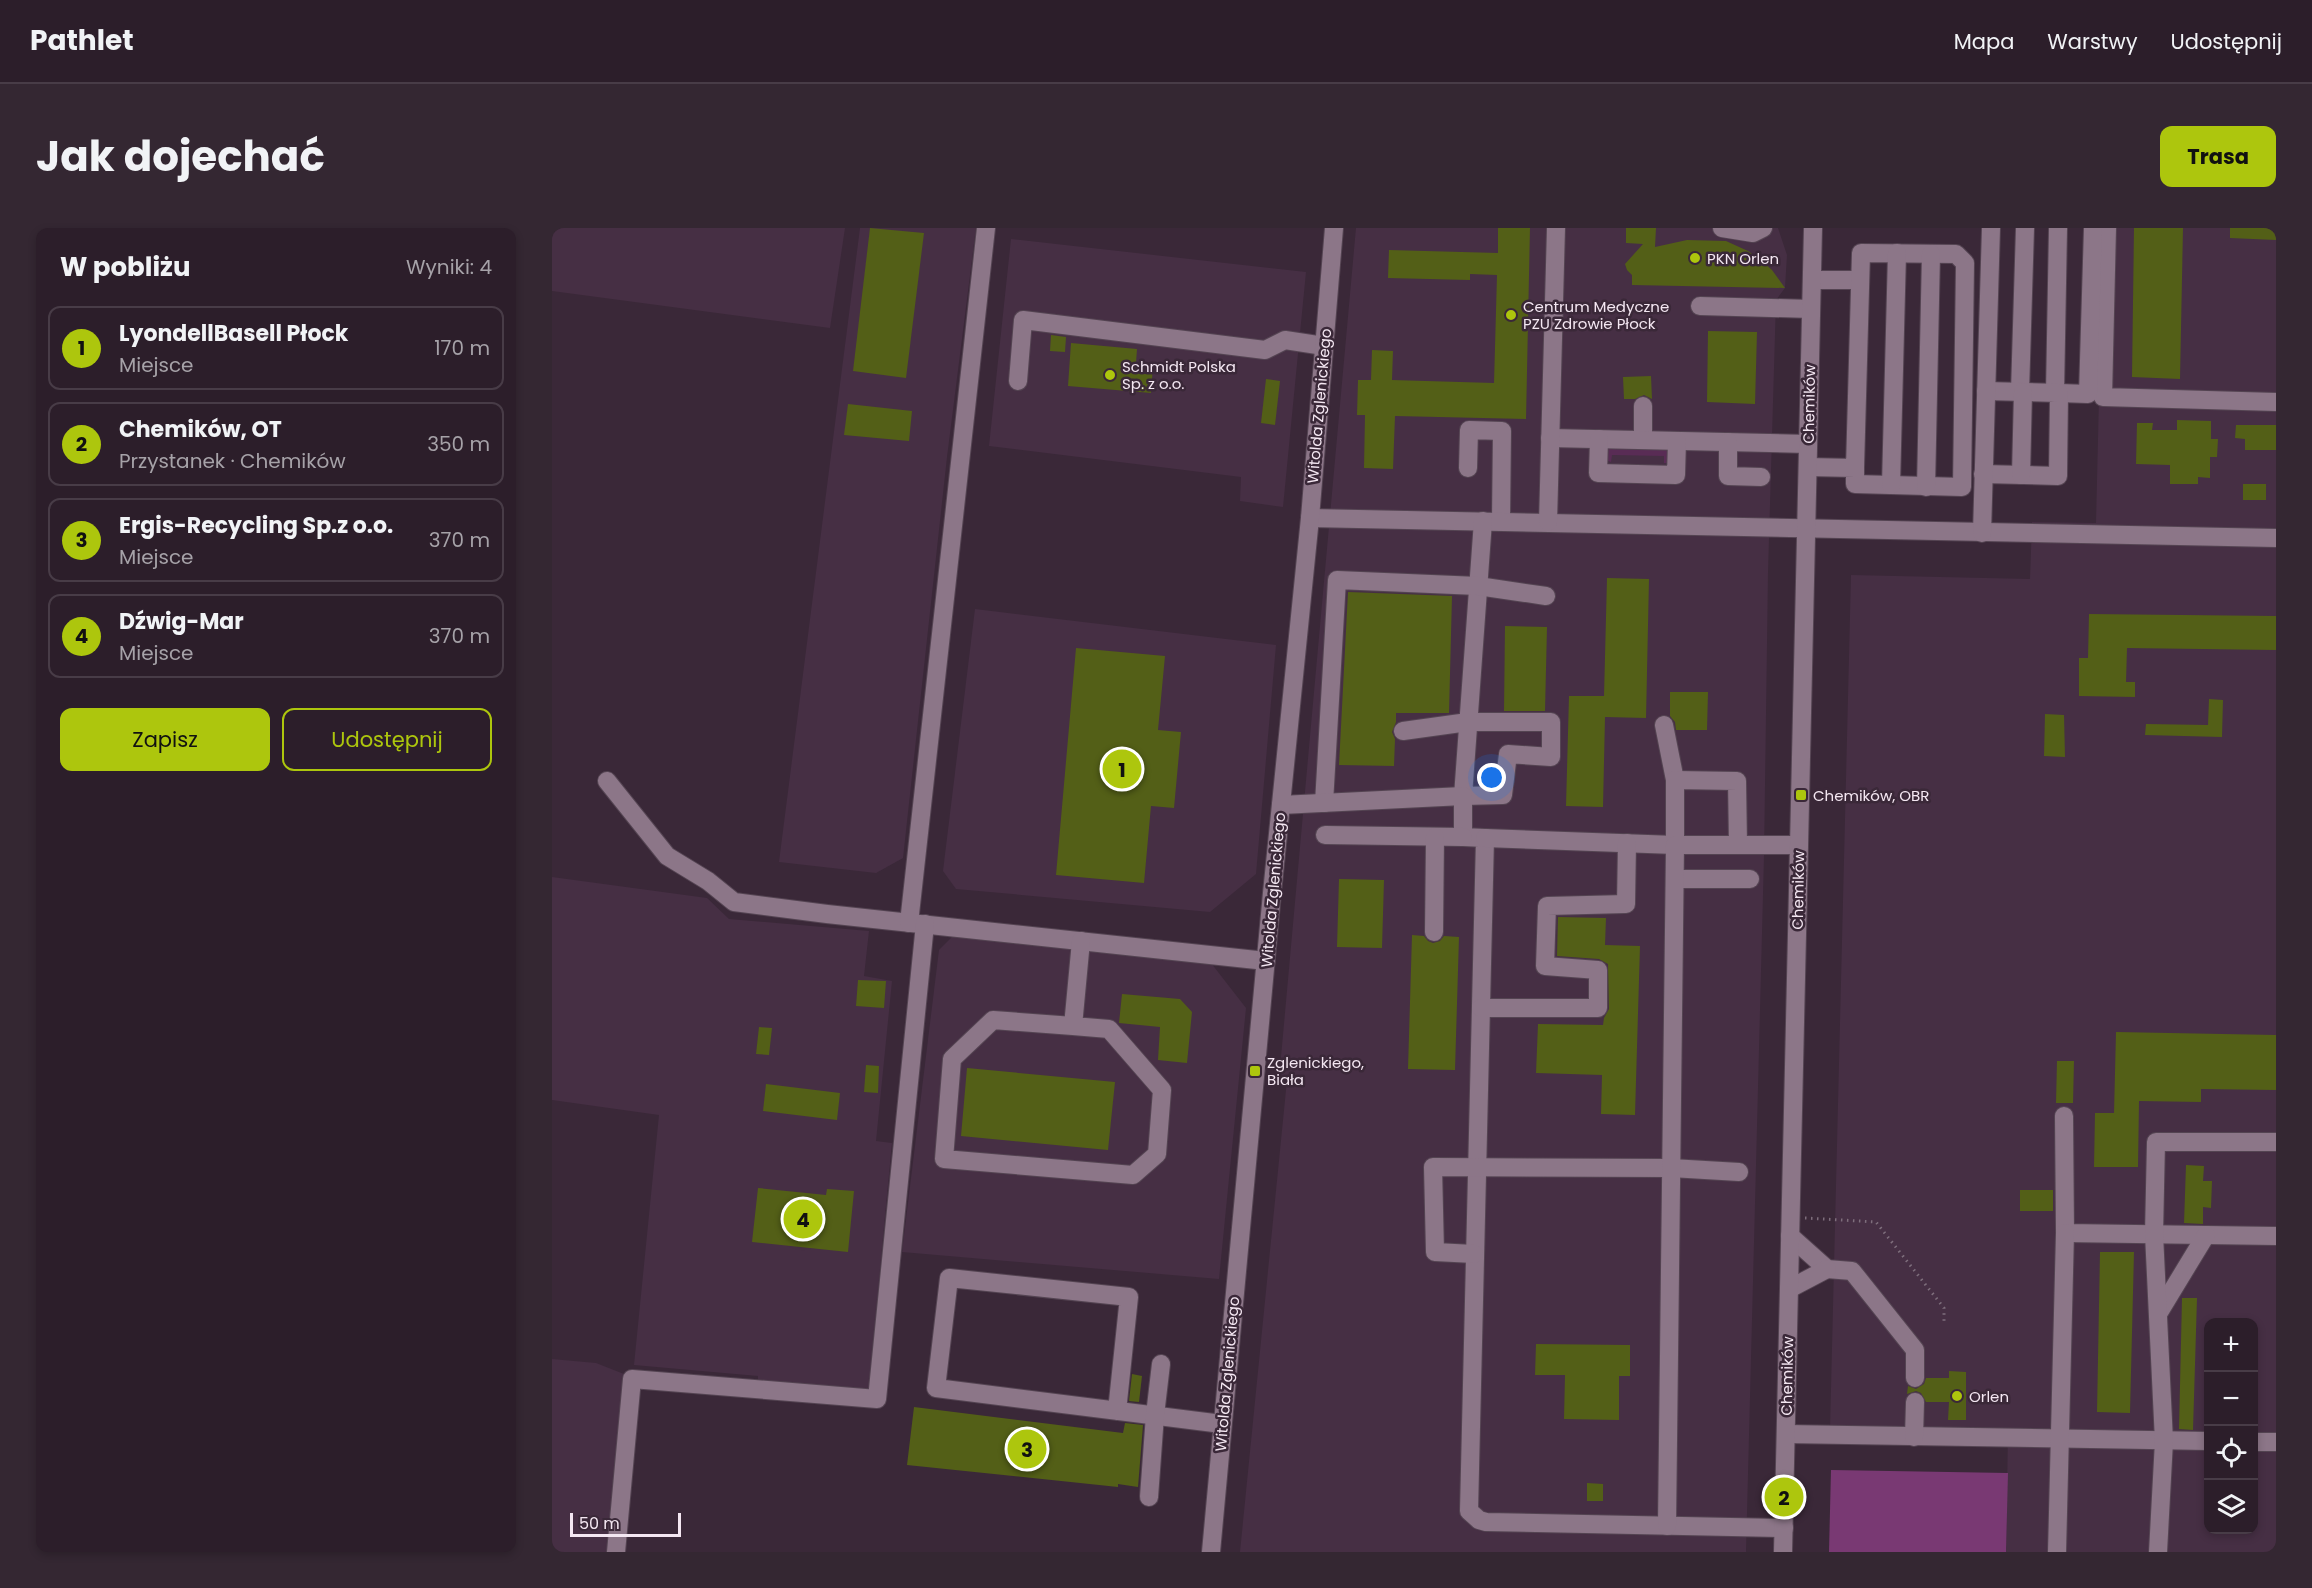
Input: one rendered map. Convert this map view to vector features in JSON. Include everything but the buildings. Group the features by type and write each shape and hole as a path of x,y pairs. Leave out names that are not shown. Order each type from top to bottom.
{"street":[{"path":"616,1552 632,1379 877,1399 917,924 986,228"},
{"name":"Witolda Zglenickiego","path":"1211,1552 1310,518 1334,228"},
{"path":"1548,522 1556,228"},
{"path":"1722,228 1753,233 1763,228"},
{"name":"Chemików","path":"1783,1552 1813,228"},
{"path":"1982,532 1991,228"},
{"path":"2021,475 2025,228"},
{"path":"1989,264 1965,263 1956,254 1861,253 1855,484 1962,487 2021,475 2058,476 2058,228"},
{"path":"1986,391 2088,394 2093,228"},
{"path":"2107,228 2103,397 2276,402"},
{"path":"1891,485 1897,253"},
{"path":"1926,487 1931,254"},
{"path":"1962,487 1965,263"},
{"path":"1812,279 1860,280"},
{"path":"1700,306 1811,309"},
{"path":"1018,381 1023,321 1265,350 1284,340 1324,346"},
{"path":"1643,406 1643,440"},
{"path":"1463,837 1462,796 1478,586 1492,521 1502,430 1469,430 1468,468"},
{"path":"1550,438 1808,444"},
{"path":"1599,439 1598,473 1676,476 1677,441"},
{"path":"1728,442 1728,476 1761,477"},
{"path":"1808,467 1855,468"},
{"path":"1310,518 2276,538"},
{"path":"1324,802 1337,580 1478,586 1546,596"},
{"path":"1281,805 1503,795 1508,754 1551,757 1551,722 1468,722 1403,731"},
{"path":"1664,725 1675,780 1667,1526"},
{"path":"1675,780 1737,781 1738,845"},
{"path":"607,781 667,856 708,881 734,902 1266,961"},
{"path":"1325,835 1463,837 1675,845 1799,846"},
{"path":"1434,932 1435,837"},
{"path":"1485,838 1469,1511 1479,1520 1486,1522 1784,1528"},
{"path":"1481,1008 1598,1008 1598,970 1545,966 1547,906 1626,904 1627,843"},
{"path":"1675,879 1750,879"},
{"path":"1073,1026 1081,941"},
{"path":"993,1020 1073,1026 1110,1029 1162,1090 1157,1154 1133,1176 944,1159 952,1059 993,1020"},
{"path":"2057,1552 2065,1233 2064,1116"},
{"path":"2158,1552 2164,1441 2154,1234 2156,1142 2276,1142"},
{"path":"1474,1254 1435,1252 1433,1167 1671,1168 1738,1172"},
{"path":"2065,1233 2276,1236"},
{"path":"2158,1314 2206,1235"},
{"path":"1790,1236 1827,1269"},
{"path":"1789,1289 1827,1269 1852,1271 1915,1350 1915,1378"},
{"path":"1117,1411 1129,1297 949,1278 936,1388 1117,1411 1155,1415 1222,1424"},
{"path":"1149,1497 1161,1364"},
{"path":"1914,1437 1915,1402"},
{"path":"1786,1434 2204,1441"},
{"path":"2258,1442 2276,1442"}],"path":[{"path":"1800,1218 1876,1222 1944,1308 1944,1325"}],"shaded area":[{"path":"552,228 845,228 830,328 552,291"},
{"path":"860,228 976,228 947,457 903,858 876,873 779,862"},
{"path":"1356,228 1778,228 1787,255 1785,288 1776,300 1746,1552 1240,1552 1287,1080 1279,1079"},
{"path":"2103,228 2276,228 2276,1552 2006,1552 2008,1432 1830,1429 1851,575 2030,579 2032,522 2096,523"},
{"path":"1011,239 1306,272 1283,507 1240,501 1241,477 989,446"},
{"path":"1608,449 1669,450 1668,463 1664,463 1664,456 1612,455 1611,462 1606,460 1605,452"},
{"path":"975,609 1276,645 1256,874 1210,912 956,889 943,871"},
{"path":"552,877 707,898 729,919 869,931 864,976 892,981 876,1141 892,1143 868,1396 758,1385 758,1376 634,1365 659,1115 552,1100"},
{"path":"954,935 1211,963 1246,1008 1219,1279 902,1252 939,950"},
{"path":"552,1359 596,1363 624,1374 609,1552 552,1552"},
{"path":"1831,1470 2008,1473 2006,1552 1829,1552"}],"place":[{"name":"PKN Orlen","path":"1695,258"},
{"name":"Centrum Medyczne PZU Zdrowie Płock","path":"1511,315"},
{"name":"Schmidt Polska Sp. z o.o.","path":"1110,375"},
{"name":"LyondellBasell Płock","path":"1122,769"},
{"name":"Chemików, OBR","path":"1801,795"},
{"name":"Zglenickiego, Biała","path":"1255,1071"},
{"name":"Dźwig-Mar","path":"803,1219"},
{"name":"Orlen","path":"1957,1396"},
{"name":"Ergis-Recycling Sp.z o.o.","path":"1027,1449"},
{"name":"Chemików, OT","path":"1784,1497"}]}
